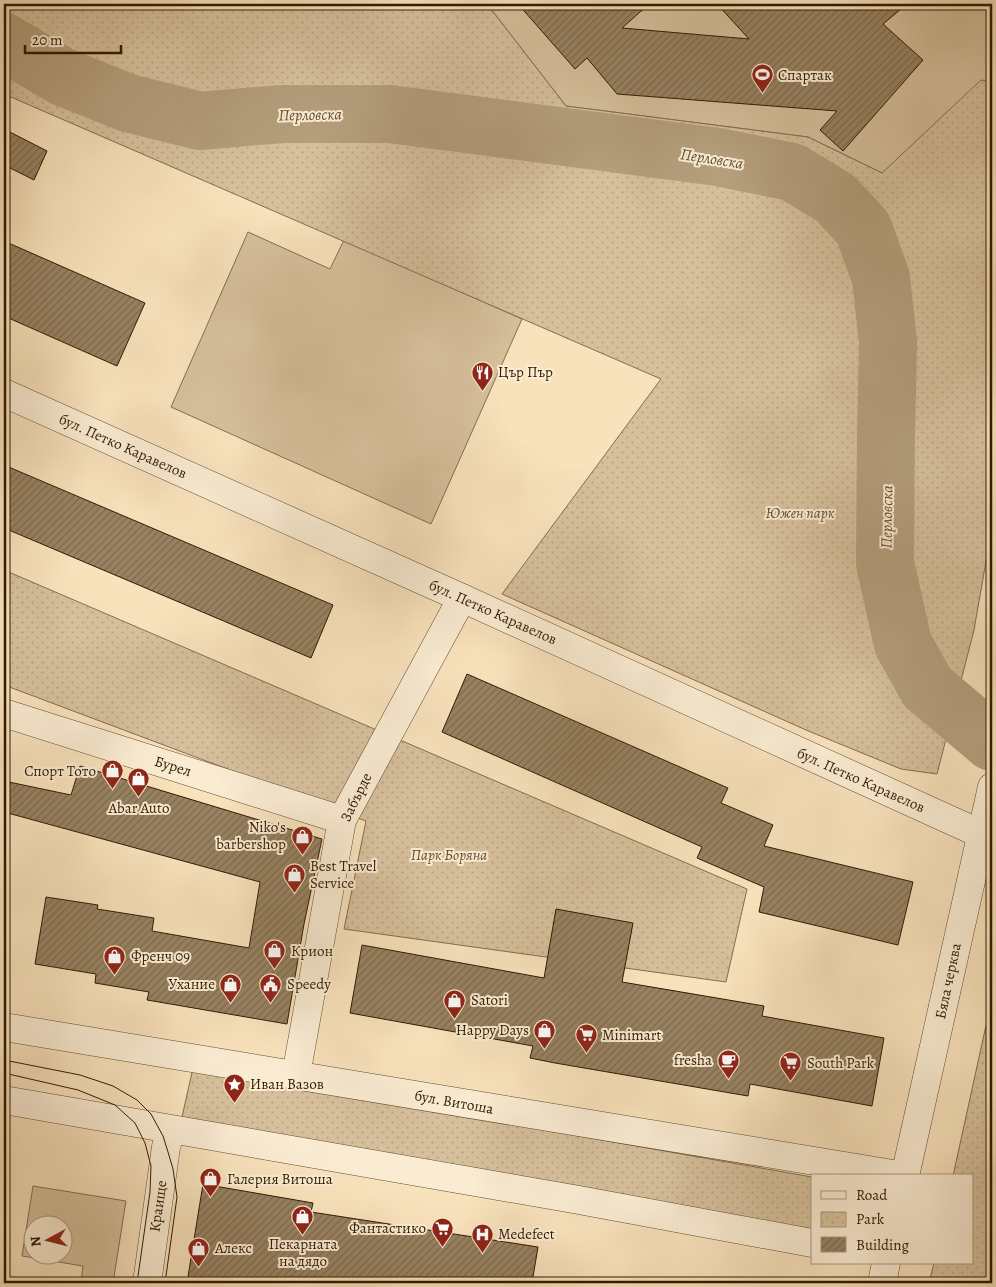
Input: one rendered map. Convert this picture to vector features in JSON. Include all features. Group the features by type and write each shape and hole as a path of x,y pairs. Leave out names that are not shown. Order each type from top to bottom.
{"street":[{"name":"бул. Петко Каравелов","path":"4,393 462,598 981,834"},
{"name":"Забърде","path":"296,1075 342,820 462,598"},
{"name":"Бурел","path":"4,714 342,820"},
{"name":"Бяла черква","path":"905,1174 991,792"},
{"name":"бул. Витоша","path":"4,1027 893,1174"},
{"path":"4,1100 570,1198 811,1243"},
{"name":"Краище","path":"147,1283 165,1154 171,1130"},
{"path":"882,1283 886,1264"}],"green space":[{"name":"Южен парк","path":"4,4 487,4 566,106 808,137 882,173 981,80 992,82 992,527 974,630 937,774 901,769 806,730 502,594 661,379 4,94"},
{"name":"Спартак","path":"487,4 992,4 992,527 882,173 808,137 566,106"},
{"path":"248,232 330,269 344,240 522,319 431,524 171,407"},
{"name":"Парк Боряна","path":"4,570 747,889 726,982 344,929 366,821 4,685"},
{"path":"992,998 992,1283 929,1283 934,1264 974,1264 974,1174 953,1174"},
{"path":"193,1068 811,1177 811,1233 182,1117"},
{"path":"33,1186 126,1201 113,1283 81,1283 83,1266 71,1264 72,1214 29,1214"}],"building":[{"path":"518,4 649,4 622,28 749,39 717,4 907,4 883,24 923,60 843,151 820,130 837,111 617,94 587,58 575,69"},
{"path":"4,129 47,151 34,180 4,165"},
{"path":"4,241 145,303 117,366 4,316"},
{"path":"4,465 333,605 311,658 4,528"},
{"path":"467,674 728,788 721,803 773,825 764,846 913,882 898,945 759,912 764,887 697,858 702,847 442,732"},
{"path":"80,766 322,839 304,924 287,1024 147,1000 149,992 95,983 96,974 35,964 46,897 98,905 97,909 154,918 152,931 249,948 260,882 4,812 4,781 71,795"},
{"path":"556,909 633,923 622,982 764,1006 762,1016 884,1038 872,1106 750,1084 748,1096 555,1063 530,1058 533,1046 350,1013 362,945 544,978"},
{"path":"203,1184 313,1203 311,1212 538,1247 532,1283 187,1283"}],"waterway":[{"name":"Перловска","path":"4,42 63,77 128,103 200,121 282,114 390,114 718,157 792,172 835,198 863,228 881,278 888,342 885,563 903,644 927,687 992,742"}],"tram line":[{"path":"4,1060 80,1075 113,1086 137,1100 151,1114 163,1136 173,1169 177,1197 165,1283"},
{"path":"4,1073 78,1090 115,1105 135,1123 145,1143 151,1166 150,1192 137,1283"}],"place":[{"name":"Спартак","path":"762,94"},
{"name":"Цър Пър","path":"482,391"},
{"name":"Спорт Тото","path":"112,790"},
{"name":"Abar Auto","path":"139,798"},
{"name":"Niko's barbershop","path":"302,855"},
{"name":"Best Travel Service","path":"294,894"},
{"name":"Крион","path":"275,970"},
{"name":"Френч 09","path":"115,975"},
{"name":"Ухание","path":"231,1003"},
{"name":"Speedy","path":"271,1003"},
{"name":"Satori","path":"455,1019"},
{"name":"Happy Days","path":"545,1049"},
{"name":"Minimart","path":"586,1054"},
{"name":"fresha","path":"728,1079"},
{"name":"South Park","path":"791,1082"},
{"name":"Иван Вазов","path":"234,1103"},
{"name":"Галерия Витоша","path":"211,1198"},
{"name":"Пекарната на дядо","path":"303,1235"},
{"name":"Фантастико","path":"442,1247"},
{"name":"Medefect","path":"482,1253"},
{"name":"Алекс","path":"199,1267"}]}
